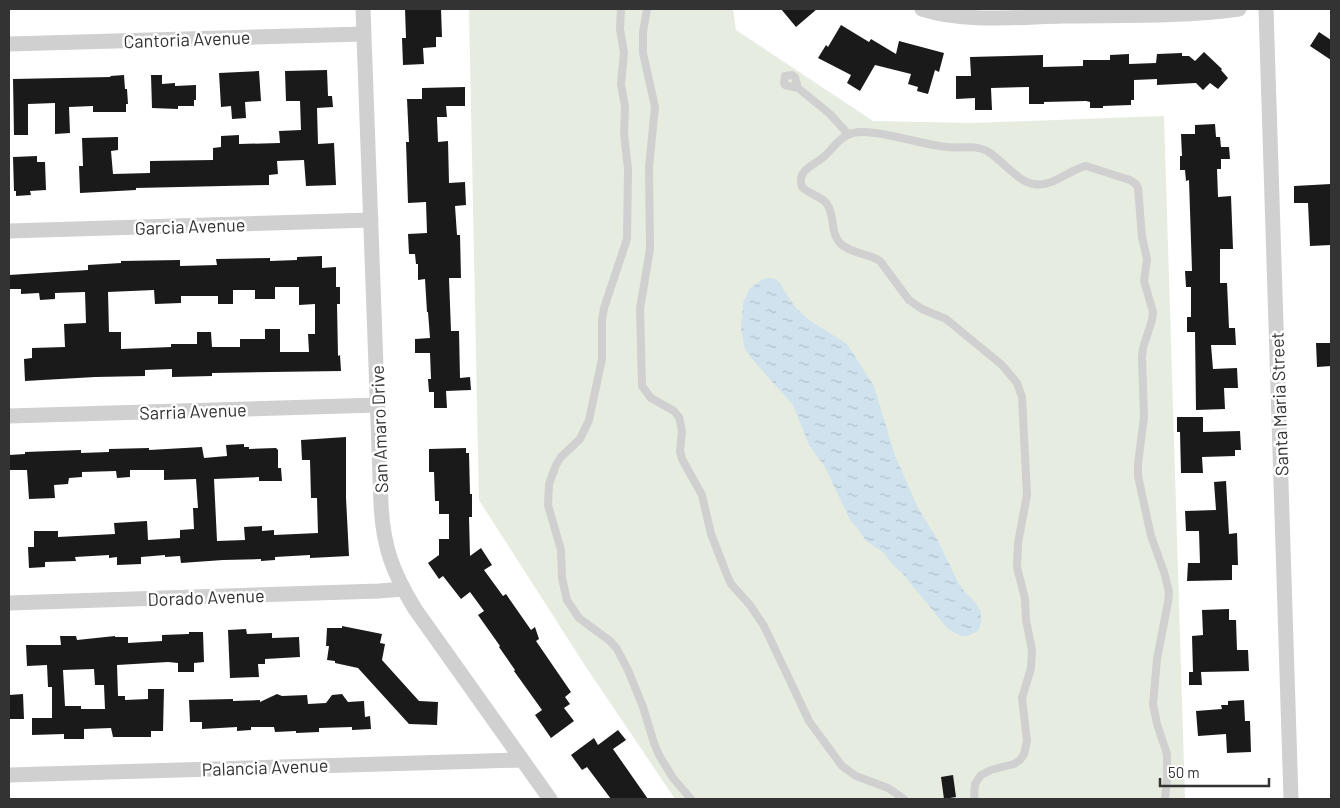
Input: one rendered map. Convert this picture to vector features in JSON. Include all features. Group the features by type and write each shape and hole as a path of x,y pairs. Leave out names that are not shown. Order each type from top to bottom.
{"street":[{"name":"San Amaro Drive","path":"363,9 384,530 390,561 403,589 420,616 550,799"},
{"path":"922,9 948,14 992,17 1182,14 1239,9"},
{"name":"Santa Maria Street","path":"1266,9 1291,799"},
{"name":"Cantoria Avenue","path":"9,44 364,34"},
{"name":"Garcia Avenue","path":"9,231 371,220"},
{"name":"Sarria Avenue","path":"9,416 378,405"},
{"name":"Dorado Avenue","path":"9,603 403,589"},
{"name":"Palancia Avenue","path":"9,775 521,760"}],"lane":[{"path":"621,9 620,29 624,53 620,84 625,107 624,134 628,170 627,239 604,308 602,320 602,358 590,414 580,439 556,465 549,484 548,505 561,550 562,578 567,600 579,618 617,648 643,707 659,755 673,778 691,799"},
{"path":"647,9 643,32 643,53 652,94 654,118 649,167 650,249 640,309 642,386 650,398 674,411 679,416 681,423 682,459 702,495 711,534 727,575 731,584 750,605 764,626 809,721 842,766 856,776 888,788 904,799"},
{"path":"798,88 830,114 848,134"},
{"path":"974,799 975,784 981,775 1014,764 1020,760 1024,754 1027,741 1022,698 1031,668 1032,650 1026,620 1025,599 1017,567 1018,543 1027,495 1022,397 1017,383 1002,365 946,319 922,309 909,300 880,261 874,257 855,252 842,244 834,234 828,205 825,201 812,195 802,187 800,176 803,172 823,158 848,134 863,132 946,147 979,148 993,155 1020,177 1033,184 1056,180 1086,166 1130,180 1138,188 1142,237 1147,259 1144,281 1153,312 1142,357 1145,403 1138,476 1146,517 1169,592 1157,659 1153,704 1167,754 1168,771 1165,799"}],"shaded area":[{"path":"469,9 733,9 736,30 873,121 972,123 1164,116 1185,799 675,799 584,664 479,500"}],"water":[{"path":"763,279 776,279 781,284 796,308 809,320 847,344 874,386 894,453 918,508 936,537 958,582 981,612 981,623 978,631 967,636 961,636 948,629 884,553 866,541 850,520 825,467 809,445 793,405 745,349 741,330 743,303 750,288"}],"building":[{"path":"405,9 441,9 442,37 436,37 436,47 423,48 424,64 403,65 402,38 406,38"},
{"path":"781,9 817,9 796,27"},
{"path":"841,25 869,42 871,39 896,54 899,41 944,53 939,72 935,70 928,94 917,91 918,87 908,84 911,74 875,65 860,91 847,83 851,75 818,58 826,45 828,47"},
{"path":"1319,32 1331,40 1331,60 1310,46"},
{"path":"1204,52 1222,69 1228,78 1218,89 1210,83 1203,90 1196,83 1157,85 1157,79 1134,80 1134,100 1131,100 1131,105 1103,106 1103,108 1090,108 1090,102 1086,101 1029,104 1029,87 991,88 992,110 975,110 975,98 956,99 956,76 971,76 970,57 1043,55 1043,67 1083,66 1083,60 1110,60 1110,55 1129,54 1129,64 1156,63 1157,54 1182,53 1182,56 1189,56 1195,61"},
{"path":"327,70 328,96 332,96 333,107 317,108 318,144 334,143 336,185 306,186 304,160 277,161 278,174 269,175 269,185 136,188 136,190 80,193 79,166 83,166 82,138 118,137 118,150 111,151 113,174 150,173 150,161 213,160 213,148 221,147 221,136 239,135 239,144 280,143 279,131 301,130 300,101 286,101 285,71"},
{"path":"259,71 261,101 245,102 246,118 232,119 231,106 221,107 219,73"},
{"path":"124,75 128,104 126,104 126,112 93,112 93,106 69,107 70,133 55,134 55,103 28,104 28,135 14,135 13,79 111,77"},
{"path":"151,75 162,75 162,84 175,83 175,86 196,85 194,106 178,106 178,109 152,108"},
{"path":"465,87 465,106 446,106 447,117 437,117 438,142 448,141 449,183 465,182 466,205 455,206 457,235 460,235 461,278 449,278 451,331 459,331 460,378 470,377 471,390 446,391 447,408 434,408 434,392 429,392 428,379 431,379 430,353 415,353 415,339 430,338 425,279 418,280 418,264 416,264 415,254 409,254 408,234 427,233 426,202 408,203 406,142 409,142 407,99 422,99 422,88"},
{"path":"1215,124 1216,137 1220,137 1221,147 1229,147 1230,159 1221,159 1221,169 1217,169 1218,197 1231,196 1233,249 1220,249 1220,283 1227,283 1229,328 1235,328 1236,345 1211,345 1213,369 1237,368 1238,388 1224,388 1225,409 1196,410 1195,332 1187,332 1187,317 1191,317 1191,287 1186,287 1185,271 1192,271 1189,180 1186,181 1185,170 1180,170 1180,156 1182,156 1181,134 1195,134 1195,125"},
{"path":"37,156 37,162 45,162 46,190 30,191 31,195 16,196 16,191 14,191 13,157"},
{"path":"1331,184 1331,245 1310,246 1308,203 1294,203 1294,186"},
{"path":"322,256 322,268 336,267 336,287 340,287 340,304 337,304 338,356 340,355 341,371 212,373 212,376 172,377 172,369 145,370 145,376 25,381 24,359 32,358 32,348 65,347 64,324 86,323 85,292 55,293 55,299 40,300 39,293 21,294 21,289 9,289 9,275 88,270 88,265 121,263 121,261 180,260 180,266 217,265 216,259 270,258 270,261 297,260 297,257","holes":["275,287 299,287 299,305 315,304 315,334 308,334 309,352 280,352 280,329 265,329 265,339 240,339 240,347 212,347 211,332 197,332 197,344 171,344 171,347 121,349 121,332 109,332 108,292 154,290 155,304 181,303 181,296 218,296 218,304 233,304 233,290 255,290 255,299 275,299"]},
{"path":"1316,343 1331,343 1331,366 1317,367"},
{"path":"1177,417 1203,417 1203,432 1240,431 1241,450 1235,450 1235,456 1202,457 1203,473 1181,473 1180,432 1177,432"},
{"path":"346,437 346,498 349,556 310,558 310,555 275,557 275,560 261,561 261,559 181,563 180,556 165,557 165,555 141,557 141,564 117,565 117,557 109,558 109,555 75,557 76,561 45,562 45,567 29,568 28,547 34,547 34,531 58,531 58,537 115,534 114,523 147,521 148,540 180,538 180,530 194,529 193,508 198,508 196,479 164,480 164,470 130,470 130,477 117,478 116,471 82,472 82,477 69,478 68,484 54,485 55,498 29,499 27,470 9,470 9,455 25,454 25,452 81,450 81,453 109,452 109,449 149,448 149,450 202,447 204,458 227,456 226,445 244,444 244,447 249,447 249,449 276,448 278,450 278,468 281,468 282,481 259,481 259,477 214,479 217,541 245,540 244,527 262,526 262,531 274,530 274,535 318,533 317,498 311,498 310,460 302,460 301,440"},
{"path":"466,448 466,453 469,453 470,494 472,494 472,517 469,517 470,556 481,548 492,565 484,570 503,596 506,594 531,630 535,627 539,639 536,641 571,692 565,697 570,704 564,708 574,721 551,738 535,715 542,710 478,615 484,611 470,592 461,599 443,576 439,579 428,563 439,555 439,539 449,539 449,514 439,514 439,501 435,501 434,472 429,472 429,449"},
{"path":"1226,481 1229,534 1237,533 1238,565 1232,565 1232,580 1187,581 1188,563 1200,563 1199,531 1186,531 1185,511 1216,510 1214,482"},
{"path":"1229,609 1229,620 1236,620 1237,650 1248,650 1249,671 1201,672 1202,685 1189,685 1189,672 1193,672 1192,636 1203,635 1202,610"},
{"path":"342,626 382,634 380,643 385,644 382,660 419,701 438,702 437,725 409,724 358,668 327,660 329,646 326,646 327,628 342,628"},
{"path":"246,629 247,634 272,633 272,638 299,637 300,657 265,659 265,664 258,664 259,677 230,678 228,630"},
{"path":"189,632 203,632 204,662 194,663 194,672 178,672 178,663 168,662 117,665 118,696 125,696 125,700 148,699 148,689 164,689 163,731 151,731 151,737 113,737 111,728 84,729 84,739 64,739 64,734 32,735 32,718 52,718 52,687 48,687 47,665 27,666 26,645 61,645 60,636 76,636 77,640 115,636 128,637 128,643 162,641 162,635 189,634","holes":["94,669 95,685 104,685 105,709 81,709 81,706 65,706 63,670"]},
{"path":"23,694 24,719 9,719 9,695"},
{"path":"277,694 282,696 307,695 308,704 326,703 332,695 342,694 348,702 364,701 365,717 370,716 371,729 352,730 352,727 319,728 319,732 296,733 296,731 275,732 274,727 251,727 251,730 237,731 237,727 202,729 202,722 190,722 189,700 233,699 233,701 260,700 260,702"},
{"path":"1244,700 1245,721 1250,721 1251,752 1227,753 1226,734 1198,736 1196,711 1222,709 1221,705 1228,705 1228,701"},
{"path":"618,730 626,740 613,749 648,799 611,799 587,767 582,770 571,755 594,738 598,745"},
{"path":"953,775 956,797 944,799 941,777"}]}
